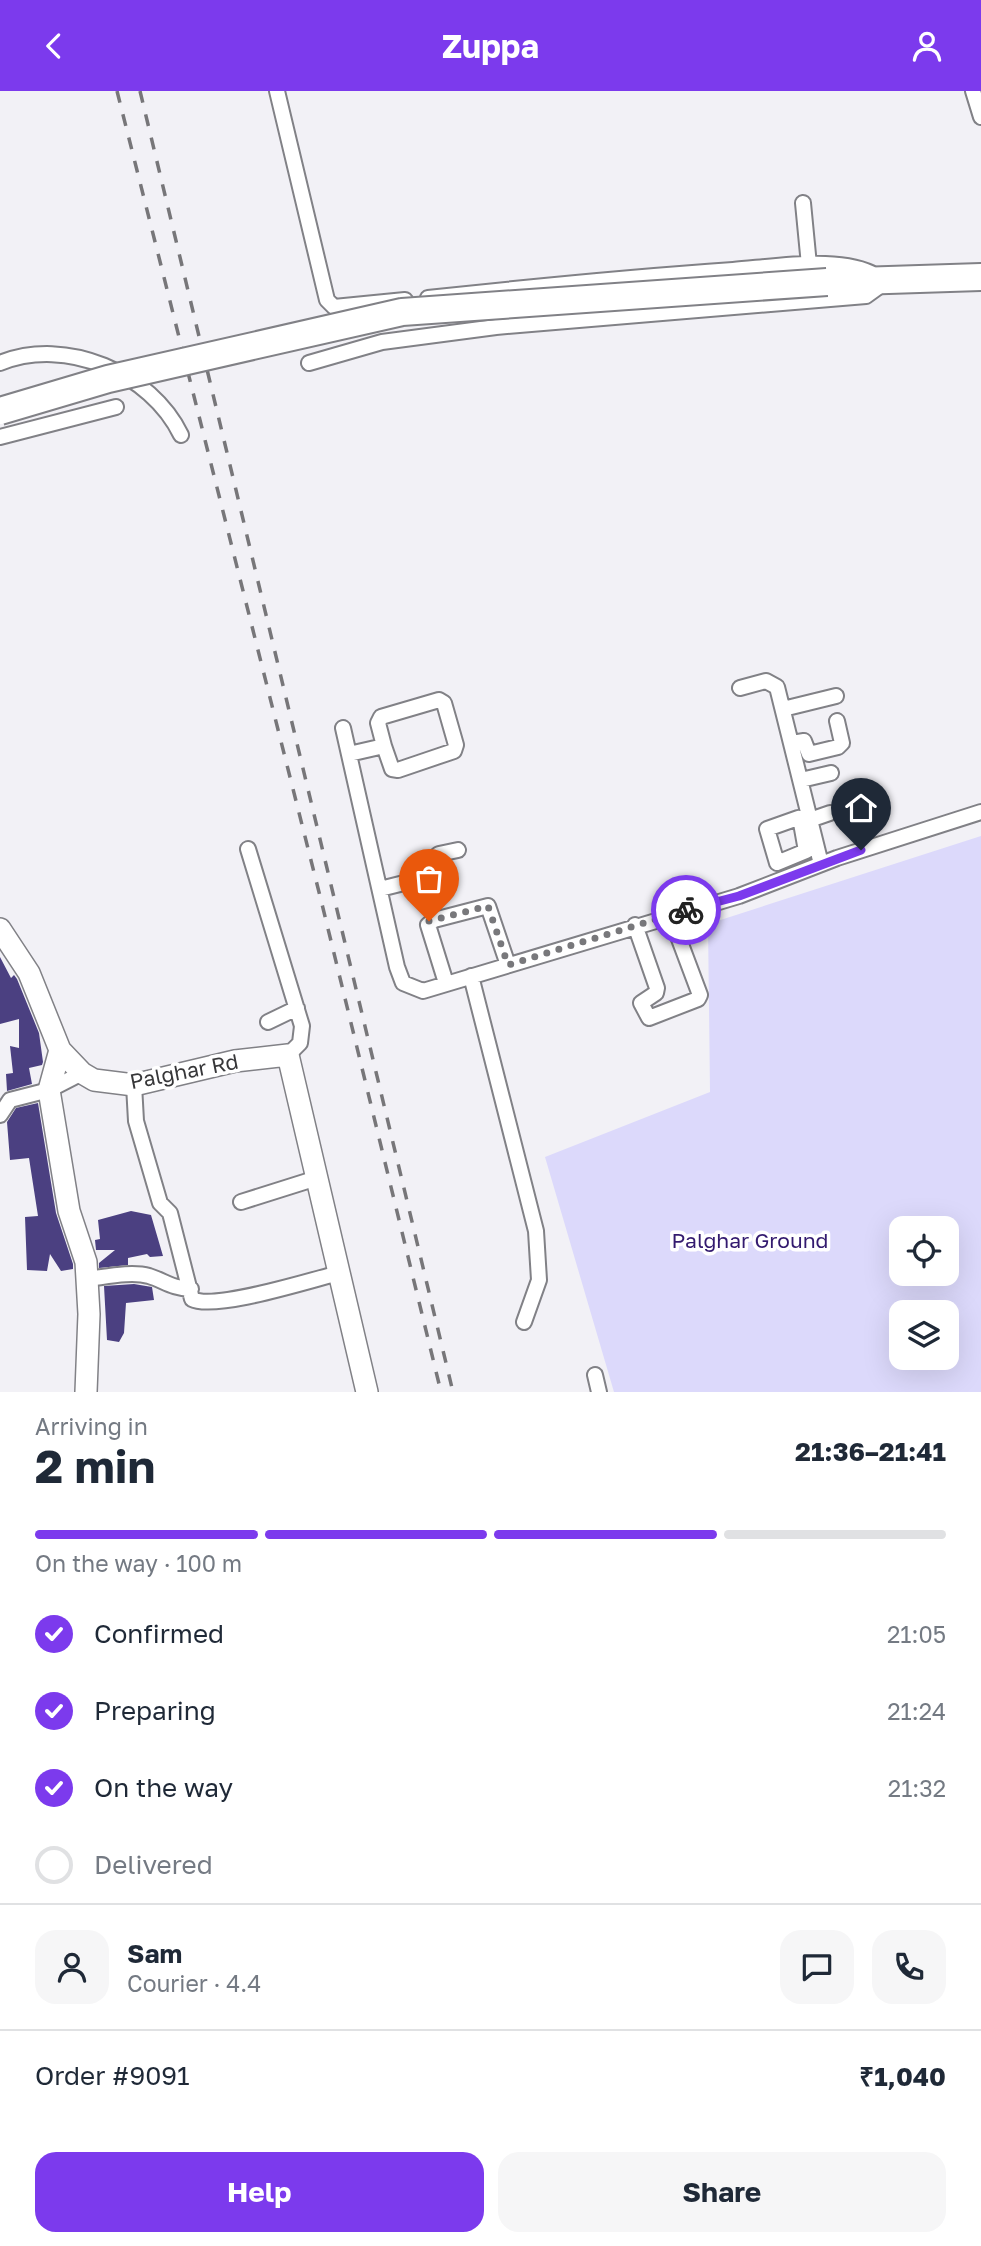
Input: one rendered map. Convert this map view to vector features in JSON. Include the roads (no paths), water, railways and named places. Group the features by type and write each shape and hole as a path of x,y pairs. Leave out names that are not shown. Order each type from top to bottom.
{"highway":[{"path":"0,411 108,379 402,313 818,274 886,281 981,277"}],"street":[{"path":"277,91 327,300 334,307 624,278 818,274 803,203"},
{"path":"973,91 981,117"},
{"path":"309,363 382,342 496,327 866,296 886,281"},
{"path":"0,363 61,354 108,366 170,412 181,435"},
{"path":"0,437 116,407"},
{"path":"740,688 766,681 773,683 777,687 783,709 809,754 838,747 842,743 837,721"},
{"path":"783,709 836,696"},
{"path":"439,700 444,703 456,745 454,751 398,770 392,769 384,746 378,723 381,717 439,700"},
{"path":"343,727 403,983 423,991 635,925 739,896 821,864 981,812"},
{"path":"799,737 806,821 821,864"},
{"path":"349,754 384,746"},
{"path":"801,780 831,773"},
{"path":"806,821 830,813"},
{"path":"247,849 303,1032 300,1043 288,1055 366,1392"},
{"path":"380,889 404,883 439,854 458,850"},
{"path":"446,983 428,925 434,920 488,906 508,965"},
{"path":"635,925 657,988 656,993 641,1003 649,1019 698,999 700,995 670,915"},
{"path":"0,929 29,973 60,1050 82,1073"},
{"path":"471,976 536,1231 539,1280 524,1322"},
{"path":"268,1022 297,1008"},
{"path":"60,1050 45,1082 69,1211 86,1262 86,1392"},
{"name":"Palghar Rd","path":"82,1073 94,1080 134,1084 235,1061 288,1055"},
{"path":"0,1115 10,1100 45,1082 82,1073"},
{"path":"134,1084 136,1121 160,1203 170,1213 192,1299 200,1303 246,1297 340,1273"},
{"path":"241,1202 317,1178"},
{"path":"87,1279 150,1276 169,1287 191,1289"},
{"path":"595,1375 599,1392"}],"railway":[{"path":"117,91 321,900 441,1392"},
{"path":"140,91 453,1392"}],"park label":[{"name":"Palghar Ground","path":"750,1240"}]}
